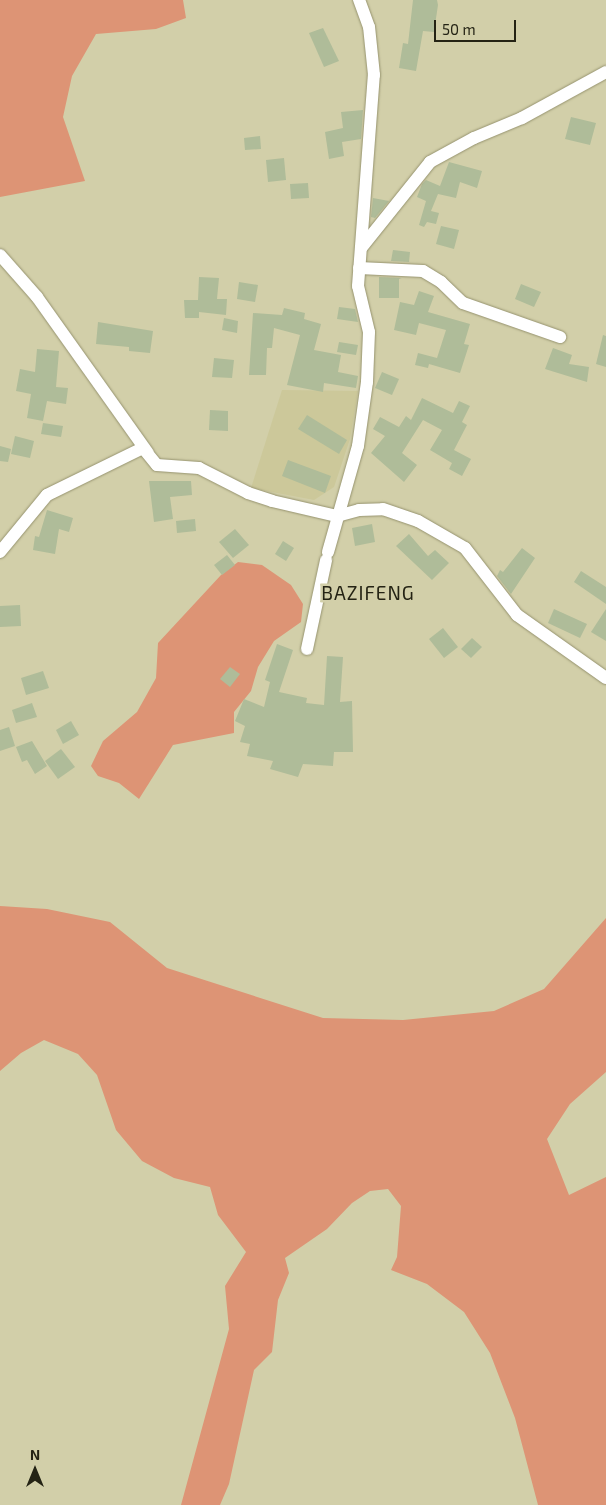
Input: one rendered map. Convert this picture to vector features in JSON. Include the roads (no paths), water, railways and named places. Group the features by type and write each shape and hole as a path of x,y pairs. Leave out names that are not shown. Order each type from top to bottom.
{"street":[{"path":"307,649 337,516 358,446 367,382 369,332 358,286 374,75 370,27 359,0"},
{"path":"362,247 430,162 474,138 522,118 606,72"},
{"path":"0,255 37,297 123,421 157,465"},
{"path":"359,268 423,272 441,282 463,303 560,337"},
{"path":"0,552 35,508 60,486 143,448 157,465 199,468 248,493 337,516 359,510 383,510 448,536 465,548 517,616 606,678"}],"district":[{"name":"BAZIFENG","path":"368,593"}]}
